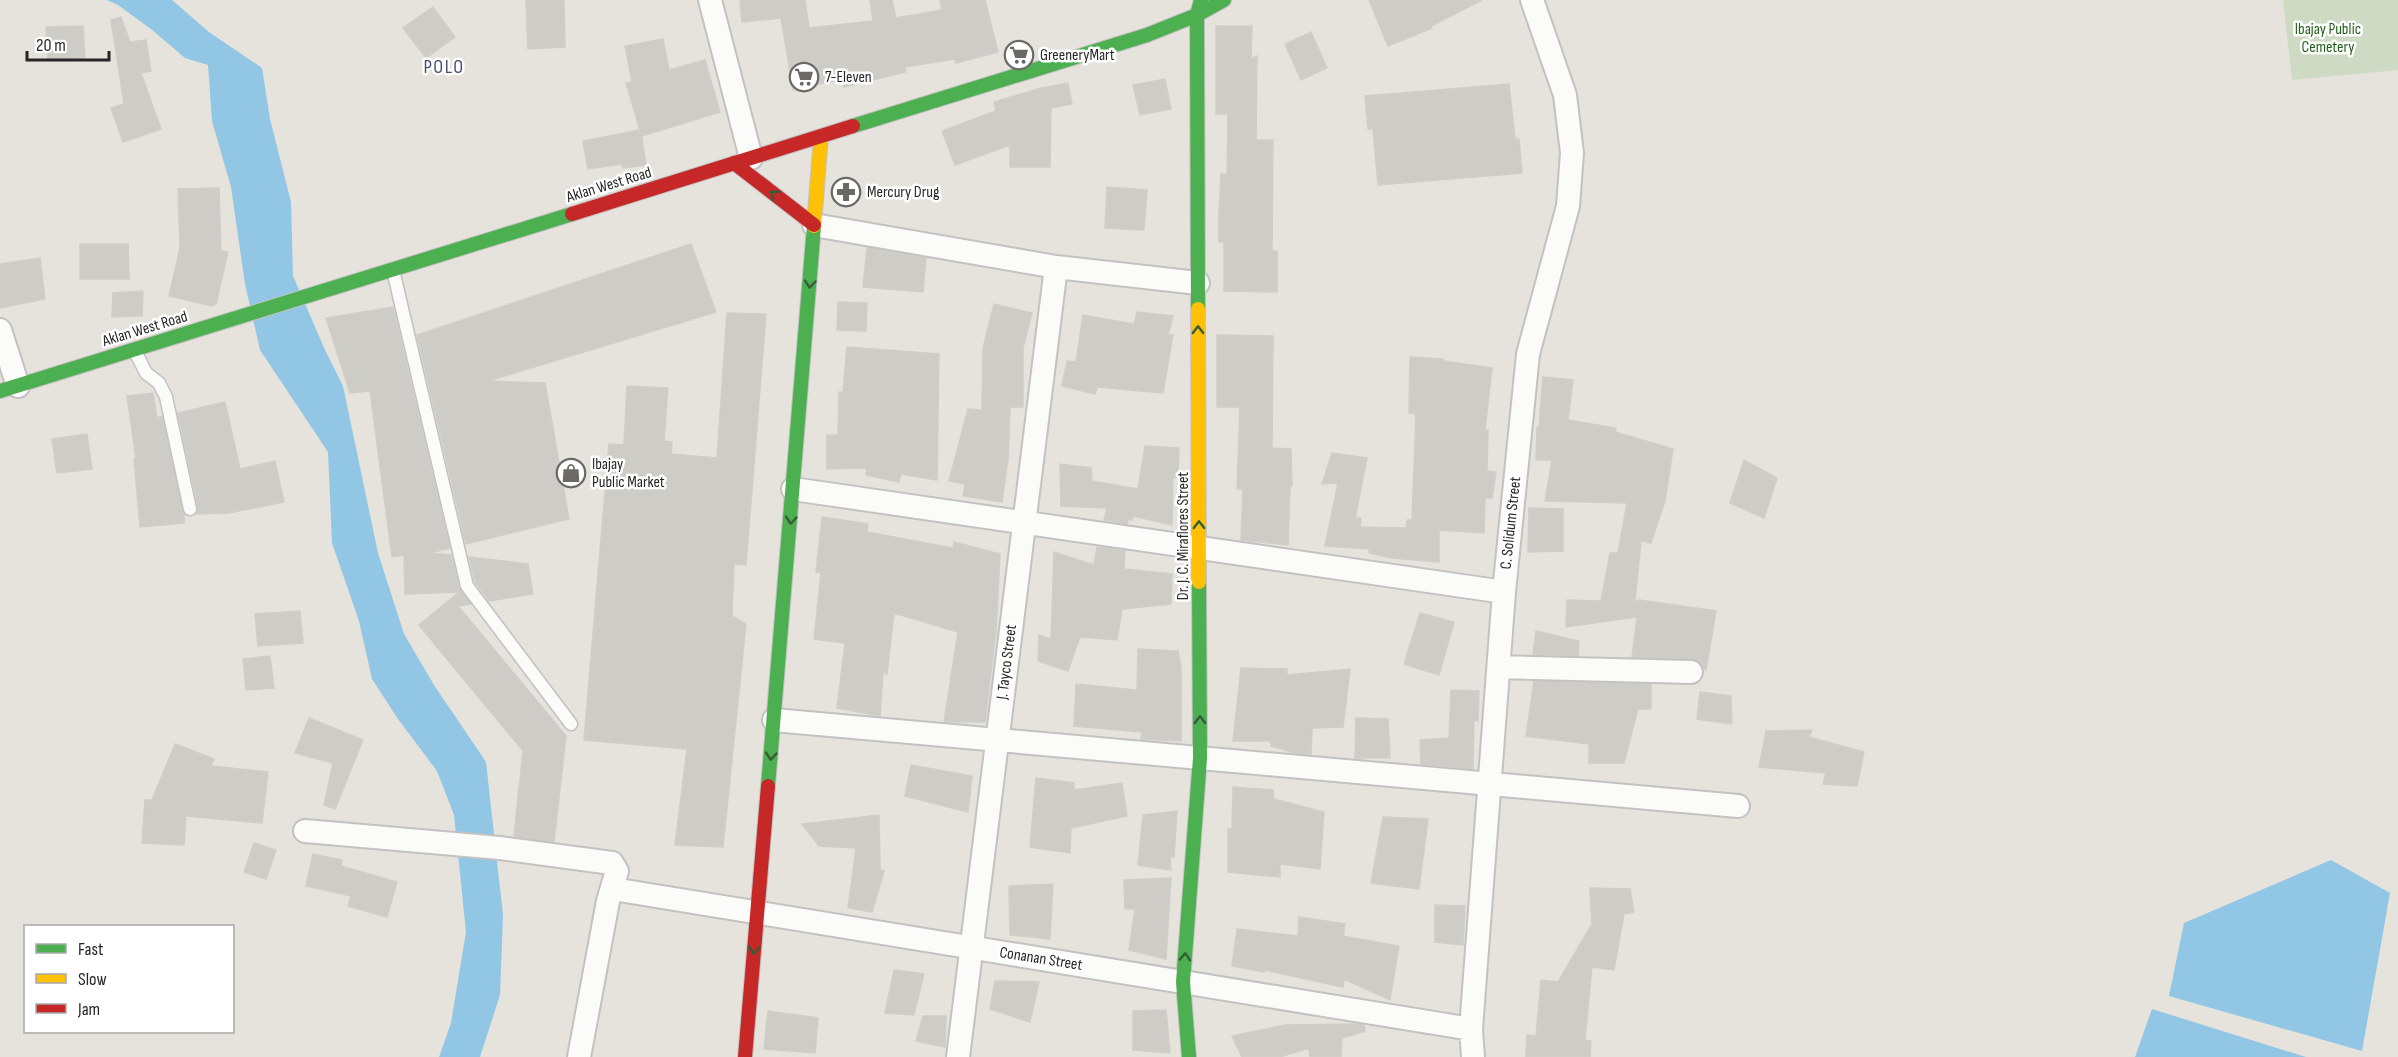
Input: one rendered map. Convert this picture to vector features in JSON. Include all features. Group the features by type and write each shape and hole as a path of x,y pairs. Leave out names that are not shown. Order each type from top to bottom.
{"street":[{"path":"710,0 742,161 814,225 1056,267 1198,283"},
{"name":"Dr. J. C. Miraflores Street","path":"1189,1057 1184,982 1200,758 1197,15 1201,0"},
{"name":"Aklan West Road","path":"9,388 1147,35 1197,15 1224,0"},
{"name":"C. Solidum Street","path":"1473,1057 1471,1029 1491,784 1503,592 1528,354 1568,206 1572,153 1565,95 1532,0"},
{"path":"745,1057 794,489 821,136"},
{"name":"J. Tayco Street","path":"958,1057 1056,267"},
{"path":"0,330 9,388"},
{"path":"794,489 1503,592"},
{"path":"1499,668 1692,672"},
{"path":"774,720 1738,806"},
{"path":"304,831 500,848 612,863 617,871 608,901 579,1057"},
{"name":"Conanan Street","path":"613,885 619,890 1471,1029"}],"lane":[{"path":"393,269 467,586 571,724"},
{"path":"135,350 146,373 159,383 166,397 190,509"}],"green space":[{"name":"Ibajay Public Cemetery","path":"2283,0 2398,0 2398,70 2292,80"}],"water":[{"path":"107,0 172,0 209,32 262,68 270,119 291,202 293,276 343,386 378,553 404,634 434,685 486,762 503,915 500,995 480,1057 439,1057 451,1023 466,932 454,815 437,771 398,719 372,679 359,621 332,543 328,452 260,350 245,284 231,187 212,121 208,65 185,58 151,29 118,5"},
{"path":"2331,860 2390,893 2362,1051 2169,996 2184,923"},
{"path":"2152,1009 2306,1057 2135,1057"}],"building":[{"path":"526,0 564,0 565,47 528,49"},
{"path":"740,0 805,0 809,28 873,21 870,0 892,0 896,18 942,10 940,0 985,0 998,52 956,63 955,59 905,67 906,72 844,87 842,79 793,90 781,18 742,22"},
{"path":"1369,0 1482,0 1431,26 1432,28 1388,46"},
{"path":"433,7 455,37 426,58 403,28"},
{"path":"121,17 130,42 146,40 151,71 141,73 161,129 123,142 111,108 124,104 111,20"},
{"path":"83,26 85,58 48,60 46,27"},
{"path":"1216,26 1252,26 1251,59 1257,56 1256,140 1273,140 1272,251 1277,251 1277,292 1224,291 1224,242 1219,242 1219,214 1221,174 1227,174 1228,114 1216,114"},
{"path":"1311,32 1327,68 1301,80 1285,44"},
{"path":"663,39 669,70 705,60 720,112 642,136 641,132 646,165 623,168 622,164 588,169 583,141 640,130 626,83 632,82 625,46"},
{"path":"1165,79 1171,109 1140,115 1133,85"},
{"path":"1068,83 1072,104 1051,108 1050,167 1010,167 1010,145 955,165 942,131 996,111 994,102 1041,88"},
{"path":"1509,84 1515,139 1519,139 1522,173 1378,185 1373,129 1368,129 1365,96"},
{"path":"1107,187 1147,190 1144,230 1105,228"},
{"path":"219,188 221,251 228,252 216,304 212,306 169,296 180,248 178,189"},
{"path":"80,244 128,244 129,279 80,279"},
{"path":"691,244 716,312 488,381 545,383 569,519 466,544 417,335"},
{"path":"867,248 926,258 923,292 863,287"},
{"path":"40,258 45,299 0,308 0,264"},
{"path":"143,291 142,316 112,317 113,293"},
{"path":"838,302 867,303 866,331 837,330"},
{"path":"994,304 1032,313 1023,348 1023,407 1010,407 1008,459 1002,502 963,496 965,484 949,481 968,409 982,410 983,348"},
{"path":"393,307 450,548 430,553 451,555 459,588 471,604 458,606 566,736 554,842 514,836 523,751 419,625 459,592 405,594 404,555 392,557 370,391 350,393 326,318"},
{"path":"1137,312 1173,316 1168,335 1173,335 1163,393 1097,387 1095,394 1062,386 1067,361 1076,362 1083,315 1134,324"},
{"path":"727,313 766,314 746,565 734,564 732,616 746,624 723,847 675,845 687,749 584,740 609,444 624,445 627,386 668,388 664,441 672,442 671,454 717,458"},
{"path":"1217,335 1273,336 1272,448 1291,449 1292,486 1290,486 1288,545 1241,540 1243,489 1237,489 1240,407 1217,407"},
{"path":"847,347 939,354 937,480 901,474 899,482 866,475 867,468 827,469 827,435 838,435 839,392 843,392"},
{"path":"1410,357 1443,359 1443,361 1492,368 1485,430 1488,430 1487,471 1496,472 1492,498 1485,498 1484,533 1439,530 1439,562 1391,558 1369,553 1369,549 1325,546 1338,483 1322,484 1332,453 1367,458 1355,518 1361,518 1360,527 1406,528 1407,520 1412,520 1416,414 1409,413"},
{"path":"1543,377 1573,380 1568,420 1616,428 1615,432 1673,449 1665,501 1651,543 1641,541 1635,602 1639,600 1716,611 1706,670 1699,661 1692,659 1632,657 1637,617 1566,627 1567,600 1601,601 1610,553 1618,553 1627,503 1545,501 1552,460 1536,460"},
{"path":"153,393 157,418 162,416 184,523 140,527 134,459 136,459 127,396"},
{"path":"225,402 240,469 275,461 284,502 229,513 196,514 198,507 178,413"},
{"path":"87,434 92,469 57,473 52,439"},
{"path":"1145,446 1179,448 1178,477 1173,477 1172,525 1133,516 1132,520 1128,519 1127,524 1104,520 1107,508 1061,506 1060,464 1091,468 1092,481 1138,489"},
{"path":"1744,460 1777,478 1764,518 1730,503"},
{"path":"1529,508 1563,509 1563,551 1528,552"},
{"path":"822,517 868,524 867,532 953,548 954,542 1000,554 996,631 985,722 944,722 958,632 894,613 887,674 883,673 880,716 837,708 845,643 814,639 821,573 816,572"},
{"path":"1097,547 1125,551 1124,569 1172,574 1171,604 1122,609 1117,640 1080,637 1068,671 1038,661 1039,635 1051,639 1054,552 1094,565"},
{"path":"469,557 528,564 533,594 489,601 475,582"},
{"path":"300,611 303,643 258,646 255,614"},
{"path":"1420,613 1454,622 1439,675 1404,664"},
{"path":"1536,631 1579,641 1578,656 1533,654"},
{"path":"1138,649 1178,651 1181,667 1181,741 1141,739 1142,732 1074,726 1076,684 1137,690"},
{"path":"270,656 274,688 246,690 243,659"},
{"path":"1241,668 1287,669 1287,675 1350,669 1343,727 1312,728 1311,754 1295,753 1271,746 1271,741 1233,741"},
{"path":"1534,681 1651,684 1651,709 1638,709 1624,763 1589,763 1589,744 1526,736"},
{"path":"1451,690 1479,691 1478,721 1474,720 1473,769 1421,764 1420,740 1449,738"},
{"path":"1700,692 1731,696 1732,724 1697,719"},
{"path":"309,718 363,740 335,809 324,805 333,763 295,753"},
{"path":"1356,718 1388,719 1390,758 1355,758"},
{"path":"1812,730 1809,737 1864,752 1857,786 1823,784 1826,773 1759,767 1766,731"},
{"path":"175,744 214,759 211,766 268,772 262,823 186,816 184,845 142,843 145,800 152,800"},
{"path":"911,765 972,776 968,812 905,796"},
{"path":"1036,778 1074,783 1074,790 1122,783 1127,816 1071,828 1070,853 1030,847"},
{"path":"1233,787 1273,790 1274,799 1324,812 1320,869 1280,864 1280,877 1228,872 1228,829 1232,829"},
{"path":"1177,811 1174,857 1170,856 1171,870 1138,865 1143,815"},
{"path":"879,815 880,870 884,871 872,912 848,908 856,848 819,846 802,824"},
{"path":"1383,817 1428,819 1419,889 1371,883"},
{"path":"254,843 276,850 266,879 244,872"},
{"path":"313,854 342,860 341,866 397,882 387,917 348,906 351,896 306,886"},
{"path":"1171,878 1166,959 1129,950 1135,909 1125,909 1124,880"},
{"path":"1053,884 1050,939 1010,935 1009,886"},
{"path":"1590,888 1630,889 1634,912 1624,914 1614,970 1592,967 1585,1040 1591,1041 1590,1057 1526,1057 1527,1035 1536,1036 1541,980 1558,982 1592,924"},
{"path":"1435,905 1465,906 1463,945 1435,942"},
{"path":"1299,917 1345,924 1343,936 1399,946 1390,1000 1344,979 1343,987 1264,970 1264,972 1232,966 1237,929 1298,936"},
{"path":"894,970 924,974 914,1015 885,1013"},
{"path":"995,981 1039,982 1030,1022 990,1009"},
{"path":"1166,1010 1170,1053 1133,1050 1133,1011"},
{"path":"768,1011 818,1018 815,1053 764,1049"},
{"path":"923,1016 946,1016 945,1047 916,1041"},
{"path":"1285,1025 1364,1025 1365,1031 1342,1038 1341,1057 1310,1057 1309,1048 1280,1057 1242,1057 1232,1036"}],"traffic: fast":[{"path":"1198,309 1197,15 1201,0"},
{"path":"853,126 1147,35 1197,15 1224,0"},
{"path":"0,391 572,214"},
{"path":"768,786 814,226"},
{"path":"1189,1057 1183,982 1200,758 1199,582"}],"traffic: slow":[{"path":"814,226 821,136"},
{"path":"1198,309 1199,582"}],"traffic: jam":[{"path":"572,214 853,126"},
{"path":"734,163 814,225"},
{"path":"745,1057 768,786"}],"place":[{"name":"GreeneryMart","path":"1019,55"},
{"name":"7-Eleven","path":"804,77"},
{"name":"Mercury Drug","path":"846,192"},
{"name":"Ibajay Public Market","path":"571,473"}],"district":[{"name":"POLO","path":"444,67"}]}
